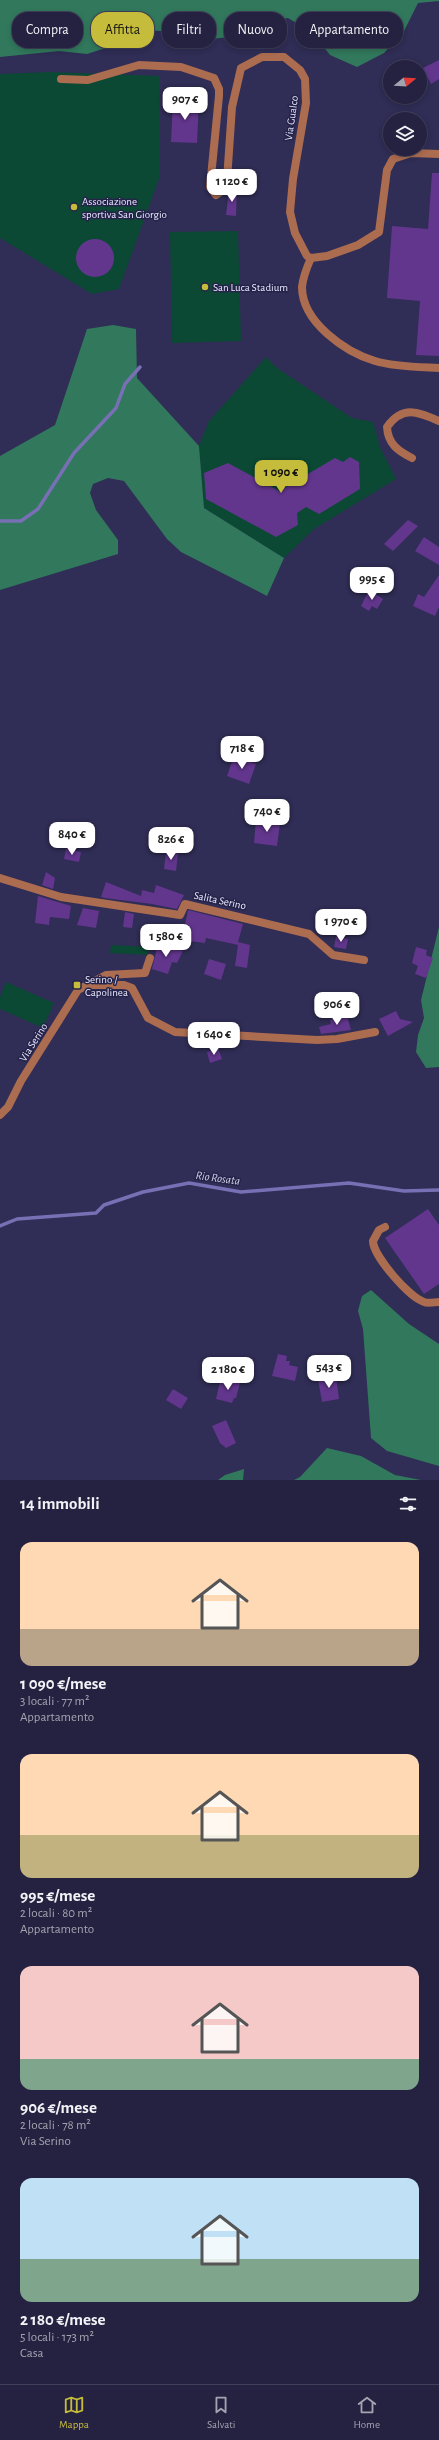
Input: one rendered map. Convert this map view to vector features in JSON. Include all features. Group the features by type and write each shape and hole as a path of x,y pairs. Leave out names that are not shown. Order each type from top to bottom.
{"street":[{"name":"Via Gualco","path":"62,79 88,80 139,65 181,67 214,78 219,89 219,96 210,187 216,195 223,190 227,180 232,107 241,68 262,57 284,57 293,63 300,70 305,79 306,103 293,179 290,212 295,233 307,256 311,258"},
{"path":"439,154 411,153 393,159 387,170 381,228 379,232 358,245 327,256 311,258 304,278 304,297 312,316 331,336 348,348 376,361 439,368"},
{"path":"412,458 400,453 390,441 387,427 392,420 399,416 415,412 423,413 439,421"},
{"name":"Salita Serino","path":"0,878 42,891 104,904 180,915 185,904 308,934 333,954 364,960"},
{"name":"Via Serino","path":"0,1115 8,1107 78,990 106,975 145,973 150,958"},
{"path":"88,985 124,985 132,988 148,1018 175,1032 317,1040 337,1039 375,1032"},
{"path":"385,1226 379,1230 373,1241 377,1255 415,1296 424,1302 439,1302"}],"green space":[{"path":"0,0 439,0 418,3 403,32 403,12 295,12 295,22 287,18 287,12 224,12 224,38 216,38 216,12 162,12 162,31 154,31 154,12 91,12 91,48 106,48 87,54 59,51 0,57"},
{"path":"325,48 389,48 384,53 357,67 330,55"},
{"name":"Associazione sportiva San Giorgio","path":"50,72 160,76 160,176 119,289 92,294 0,238 0,74"},
{"name":"San Luca Stadium","path":"238,231 241,341 172,343 170,232"},
{"path":"113,325 136,329 137,378 199,446 204,508 284,558 267,596 181,552 167,539 124,481 108,478 93,484 90,493 96,510 118,540 118,554 0,590 0,456 55,425 87,329"},
{"path":"266,357 277,368 352,418 373,422 380,447 396,479 314,529 284,558 204,508 199,446 209,421"},
{"path":"439,927 439,1067 426,1068 416,1052 418,1035 424,1018 421,1000"},
{"path":"111,945 149,947 148,955 110,953"},
{"path":"6,982 54,1003 43,1028 0,1009 0,997"},
{"path":"371,1290 409,1324 439,1344 439,1466 387,1451 371,1438 363,1329 358,1311 362,1296"},
{"path":"327,1448 361,1456 395,1475 421,1480 294,1480 300,1477"},
{"path":"244,1469 243,1480 218,1480 225,1475"}],"building":[{"path":"439,60 439,79 431,84 427,76 427,66"},
{"path":"173,99 199,100 197,143 171,142"},
{"path":"432,173 439,173 439,356 416,355 420,301 387,298 392,226 428,229"},
{"path":"229,190 237,190 236,216 226,215"},
{"path":"91,239 99,239 109,244 113,251 113,265 109,272 99,277 91,277 81,272 79,269 76,262 76,254 81,244 84,242"},
{"path":"350,457 359,462 360,489 319,514 306,507 297,513 298,525 276,537 206,499 204,473 228,463 279,491 335,458 343,462"},
{"path":"408,520 418,526 393,551 384,544"},
{"path":"424,537 439,547 439,565 415,551"},
{"path":"439,575 439,607 435,616 413,606 418,594 424,597"},
{"path":"369,590 383,599 377,609 372,606 369,611 361,606"},
{"path":"234,756 256,764 249,784 227,776"},
{"path":"256,820 280,824 277,846 254,843"},
{"path":"66,849 81,852 79,862 64,859"},
{"path":"166,852 178,853 176,871 164,869"},
{"path":"46,872 55,878 53,889 42,885"},
{"path":"106,882 141,896 142,890 154,893 156,885 184,895 177,909 105,898 101,897"},
{"path":"38,896 71,906 69,919 50,917 49,925 35,923"},
{"path":"83,908 99,911 96,928 77,925"},
{"path":"188,910 243,924 238,942 250,945 247,968 235,966 238,945 206,938 205,943 182,940"},
{"path":"125,912 134,914 132,928 123,927"},
{"path":"336,937 348,939 346,949 334,947"},
{"path":"158,943 183,951 177,963 172,962 168,974 152,969"},
{"path":"416,947 427,950 426,955 433,958 426,978 415,974 418,966 412,963"},
{"path":"209,959 226,964 221,980 204,974"},
{"path":"396,1011 400,1019 413,1022 388,1036 379,1019"},
{"path":"347,1015 351,1030 321,1034 319,1027 331,1024 330,1020"},
{"path":"218,1048 222,1059 210,1063 207,1052"},
{"path":"428,1209 439,1225 439,1284 424,1294 385,1238"},
{"path":"278,1354 287,1356 286,1361 290,1361 289,1365 298,1367 295,1381 272,1376"},
{"path":"336,1377 339,1399 322,1402 318,1379"},
{"path":"221,1378 240,1383 236,1398 234,1398 232,1403 216,1399"},
{"path":"173,1389 188,1398 181,1409 166,1400"},
{"path":"226,1420 236,1443 226,1448 220,1443 212,1426"}],"waterway":[{"path":"0,521 21,521 38,509 74,453 116,408 125,384 140,367"},
{"name":"Rio Rosata","path":"0,1226 17,1219 96,1213 104,1205 143,1192 189,1183 241,1192 349,1183 404,1191 439,1190"}],"place":[{"name":"Associazione sportiva San Giorgio","path":"74,207"},
{"name":"San Luca Stadium","path":"205,287"},
{"name":"Serino / Capolinea","path":"77,985"}]}
